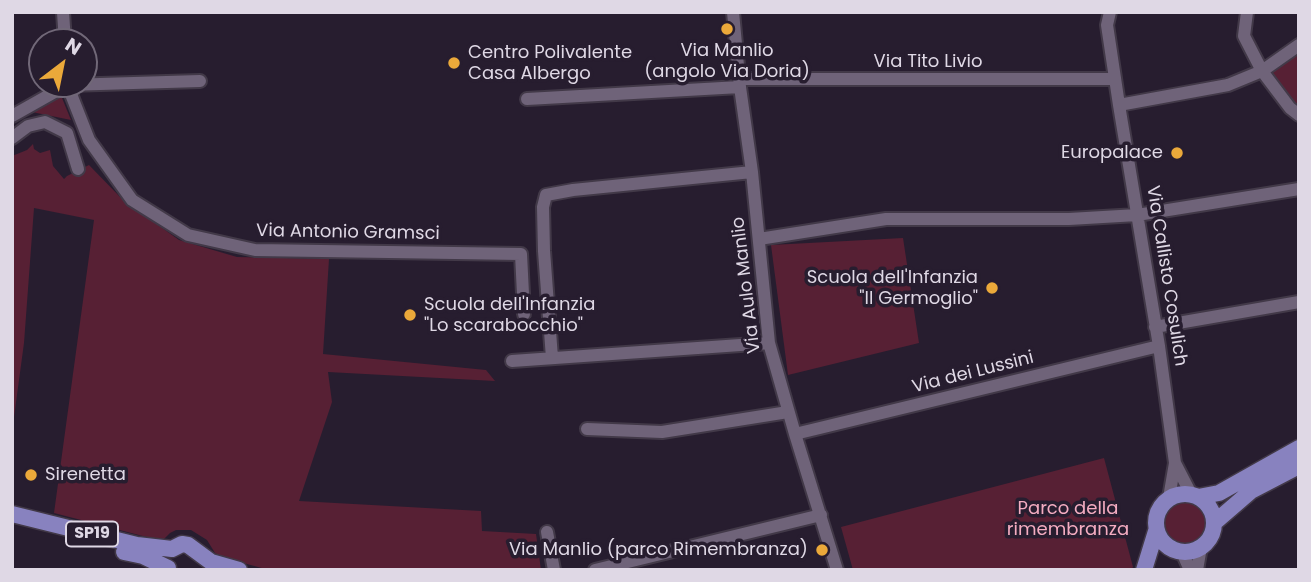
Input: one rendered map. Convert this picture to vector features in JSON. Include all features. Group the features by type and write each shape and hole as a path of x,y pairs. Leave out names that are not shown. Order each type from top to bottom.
{"main road":[{"path":"1169,498 1176,495 1219,493 1299,448"},
{"path":"1145,568 1177,551 1191,551 1200,547 1208,541 1214,523 1251,491 1299,466"},
{"name":"Via Callisto Cosulich","path":"1194,496 1209,508 1214,523"},
{"name":"Via Callisto Cosulich","path":"1145,568 1156,531 1157,512 1169,498"},
{"name":"SP19","path":"12,514 137,545 172,549"},
{"name":"SP19","path":"12,526 143,556 168,569"},
{"path":"1156,531 1165,545 1177,551"},
{"name":"SP19","path":"168,569 167,558 172,549 188,545 211,562 239,570"},
{"path":"197,551 200,561 198,570"}],"street":[{"name":"Via Aulo Manlio","path":"733,12 769,343 836,570"},
{"name":"Via Callisto Cosulich","path":"1110,12 1107,25 1175,463 1169,498"},
{"path":"1247,12 1244,36 1262,71 1290,108 1299,115"},
{"path":"1119,105 1228,85 1262,71 1299,45"},
{"name":"Via Tito Livio","path":"740,83 1115,79"},
{"path":"98,83 200,81"},
{"path":"527,99 740,83"},
{"path":"12,116 43,98"},
{"name":"Via Antonio Gramsci","path":"72,98 89,140 132,200 188,234 256,250 521,254 524,314"},
{"path":"12,138 28,126 45,122 67,133 78,169"},
{"path":"552,358 544,251 545,195 752,172"},
{"path":"759,239 886,219 1069,219 1137,215 1299,189"},
{"path":"1155,327 1299,303"},
{"path":"512,361 769,343"},
{"name":"Via dei Lussini","path":"795,434 1158,346"},
{"path":"587,429 662,432 789,412"},
{"name":"Via Callisto Cosulich","path":"1175,463 1194,496"},
{"path":"595,570 821,515"},
{"path":"547,531 554,570"},
{"path":"1197,570 1200,547"},
{"path":"1177,551 1190,570"}],"green space":[{"path":"1299,48 1299,111 1265,72"},
{"path":"51,98 62,98 71,120 32,112"},
{"path":"33,144 34,149 40,153 50,150 53,166 64,179 89,165 123,200 179,240 237,257 329,259 323,354 486,370 495,381 328,372 332,402 299,501 481,511 482,531 536,534 541,570 269,570 215,553 207,540 191,530 176,530 162,541 54,513 94,220 34,208 24,343 12,432 12,156 27,150"},
{"path":"903,238 919,343 788,375 771,245"},
{"name":"Parco della rimembranza","path":"1104,458 1133,567 1131,570 853,570 841,527"},
{"path":"1185,501 1201,508 1208,524 1201,540 1185,547 1169,540 1162,524 1169,508"}],"place":[{"name":"Via Manlio (angolo Via Doria)","path":"727,29"},
{"name":"Centro Polivalente Casa Albergo","path":"454,63"},
{"name":"Europalace","path":"1177,153"},
{"name":"Scuola dell'Infanzia \"Il Germoglio\"","path":"992,288"},
{"name":"Scuola dell'Infanzia \"Lo scarabocchio\"","path":"410,315"},
{"name":"Sirenetta","path":"31,475"},
{"name":"Via Manlio (parco Rimembranza)","path":"822,550"}]}
